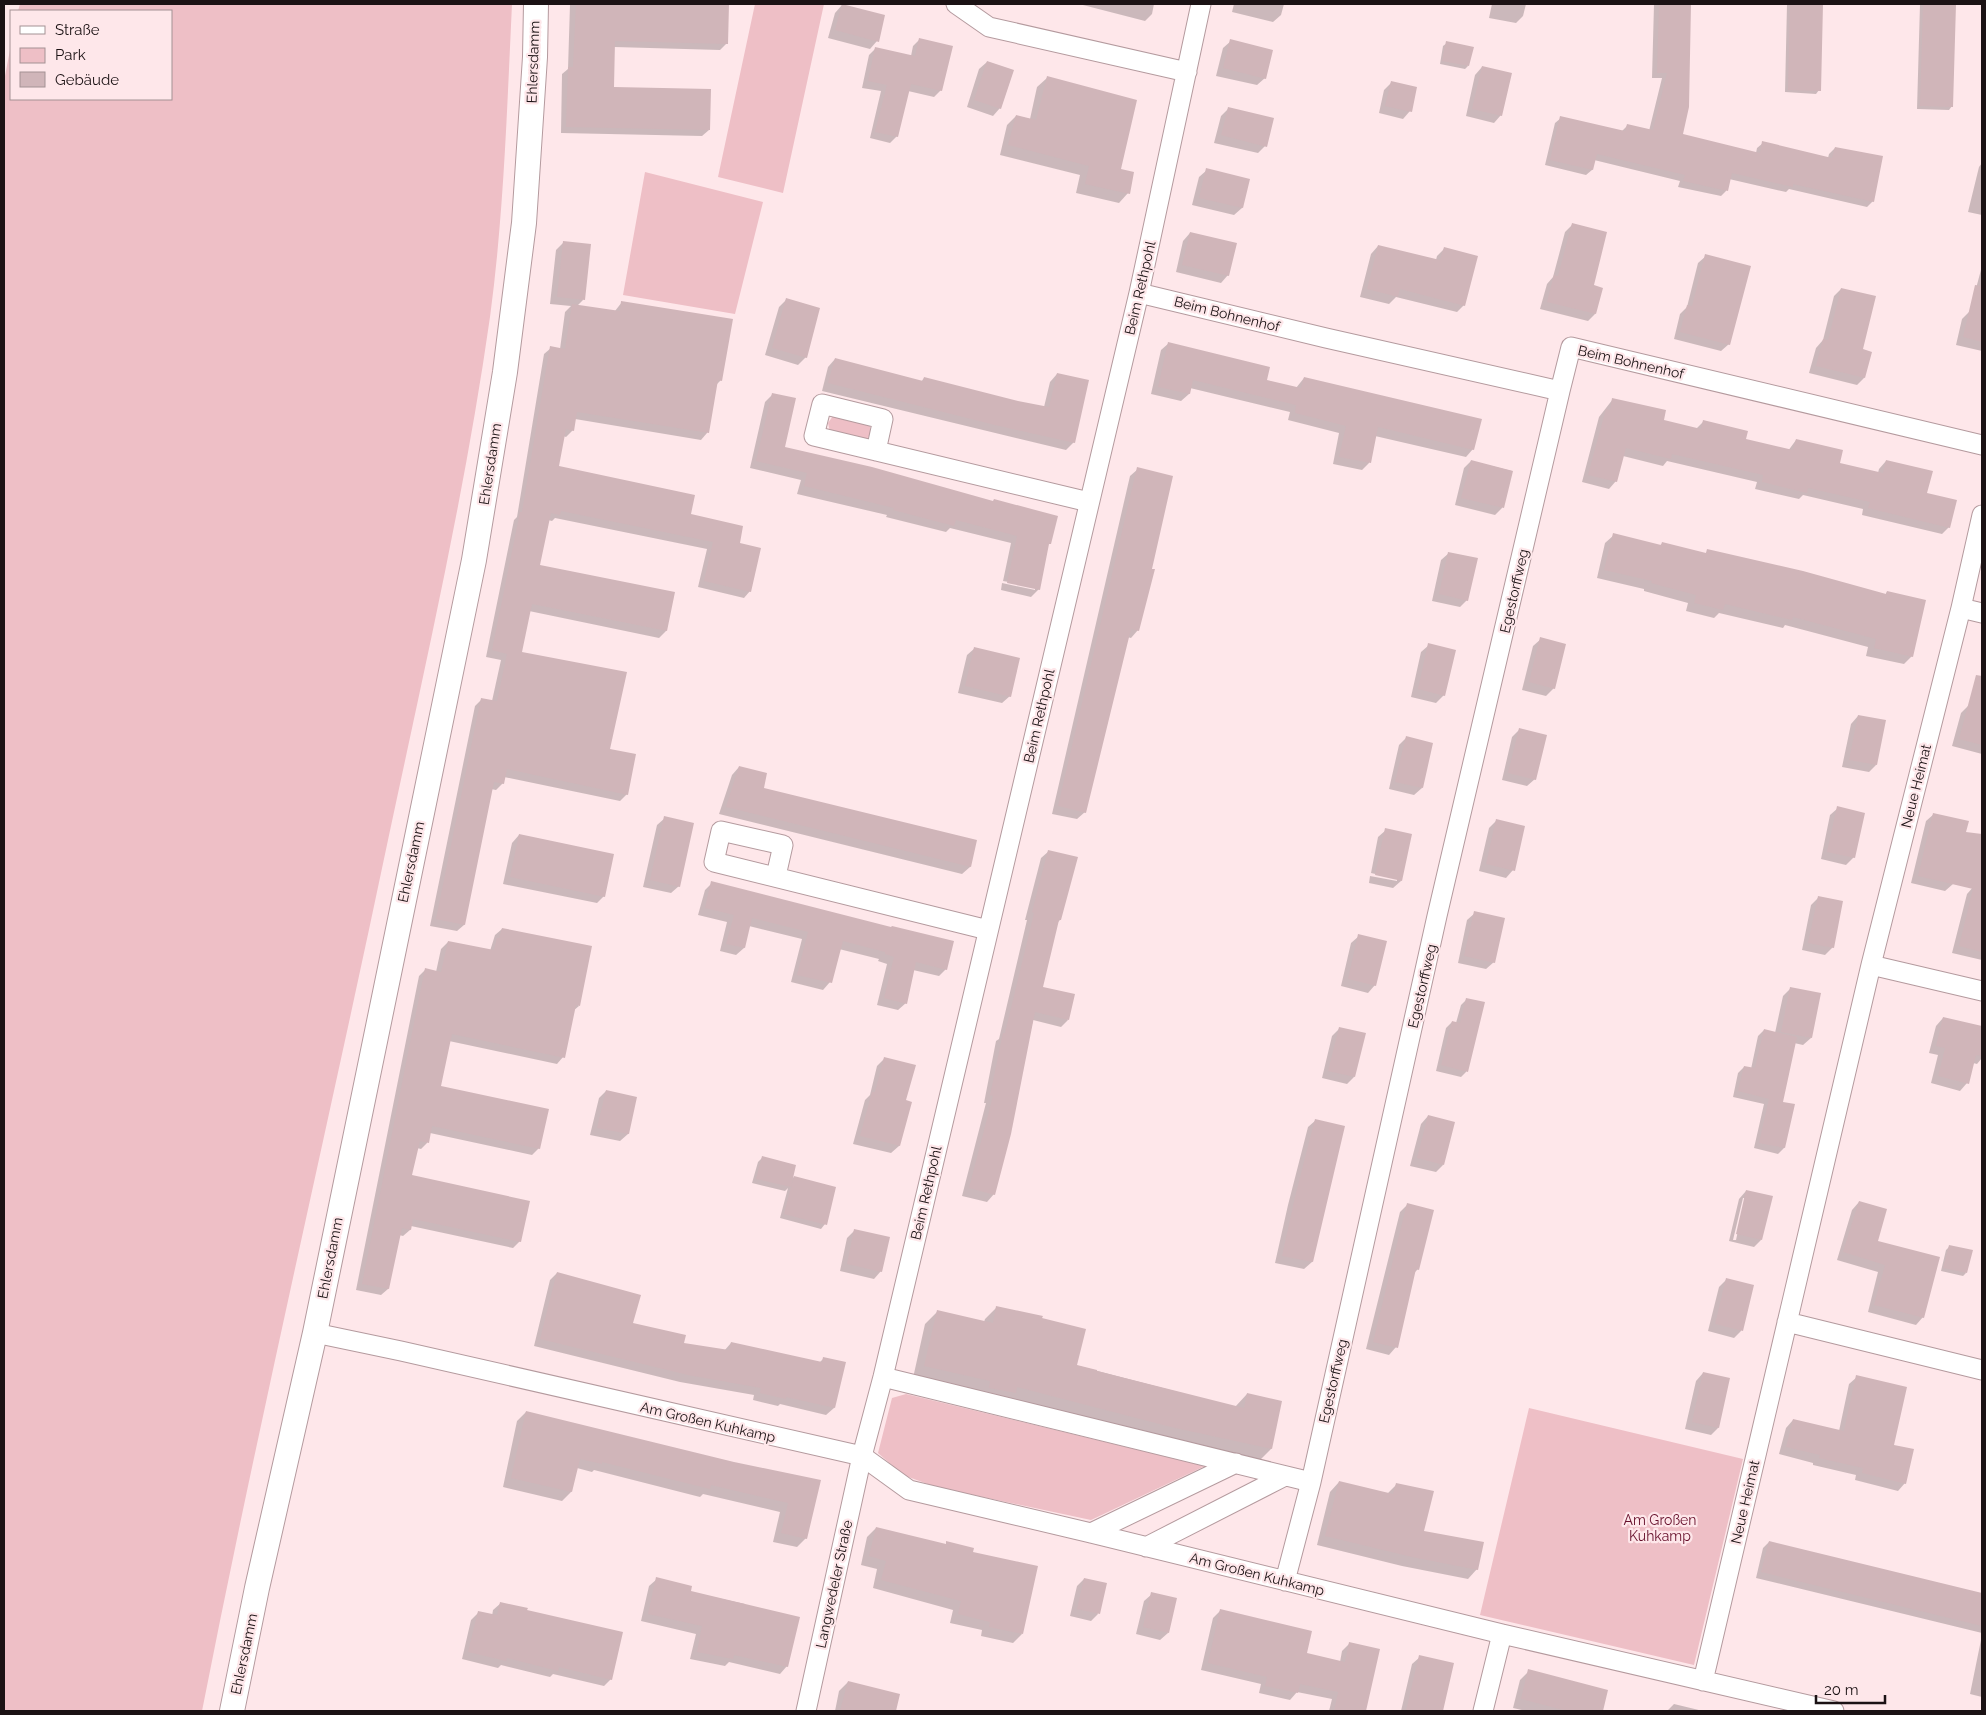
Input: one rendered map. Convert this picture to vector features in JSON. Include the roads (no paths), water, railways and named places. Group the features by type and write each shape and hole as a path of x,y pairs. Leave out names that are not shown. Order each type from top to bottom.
{"street":[{"name":"Ehlersdamm","path":"232,1711 257,1588 316,1333 474,560 505,372 524,224 535,57 536,4"},
{"path":"956,4 989,27 1187,72"},
{"name":"Beim Rethpohl","path":"862,1456 883,1377 1139,293 1201,4"},
{"name":"Beim Bohnenhof","path":"1139,293 1560,391 1571,347 1982,445"},
{"name":"Egestorffweg","path":"1286,1581 1311,1482 1437,916 1560,391"},
{"path":"876,451 1089,502"},
{"name":"Neue Heimat","path":"1703,1681 1871,965 1961,608 1982,515"},
{"path":"1961,608 1982,613"},
{"path":"776,876 988,930"},
{"path":"1871,965 1982,991"},
{"path":"1787,1322 1982,1370"},
{"name":"Am Großen Kuhkamp","path":"316,1333 862,1456 909,1490 1502,1634 1834,1711"},
{"path":"883,1377 1311,1482"},
{"name":"Langwedeler Straße","path":"806,1711 862,1456"},
{"path":"1090,1533 1236,1463"},
{"path":"1146,1548 1286,1476"},
{"path":"1483,1711 1502,1634"}]}
